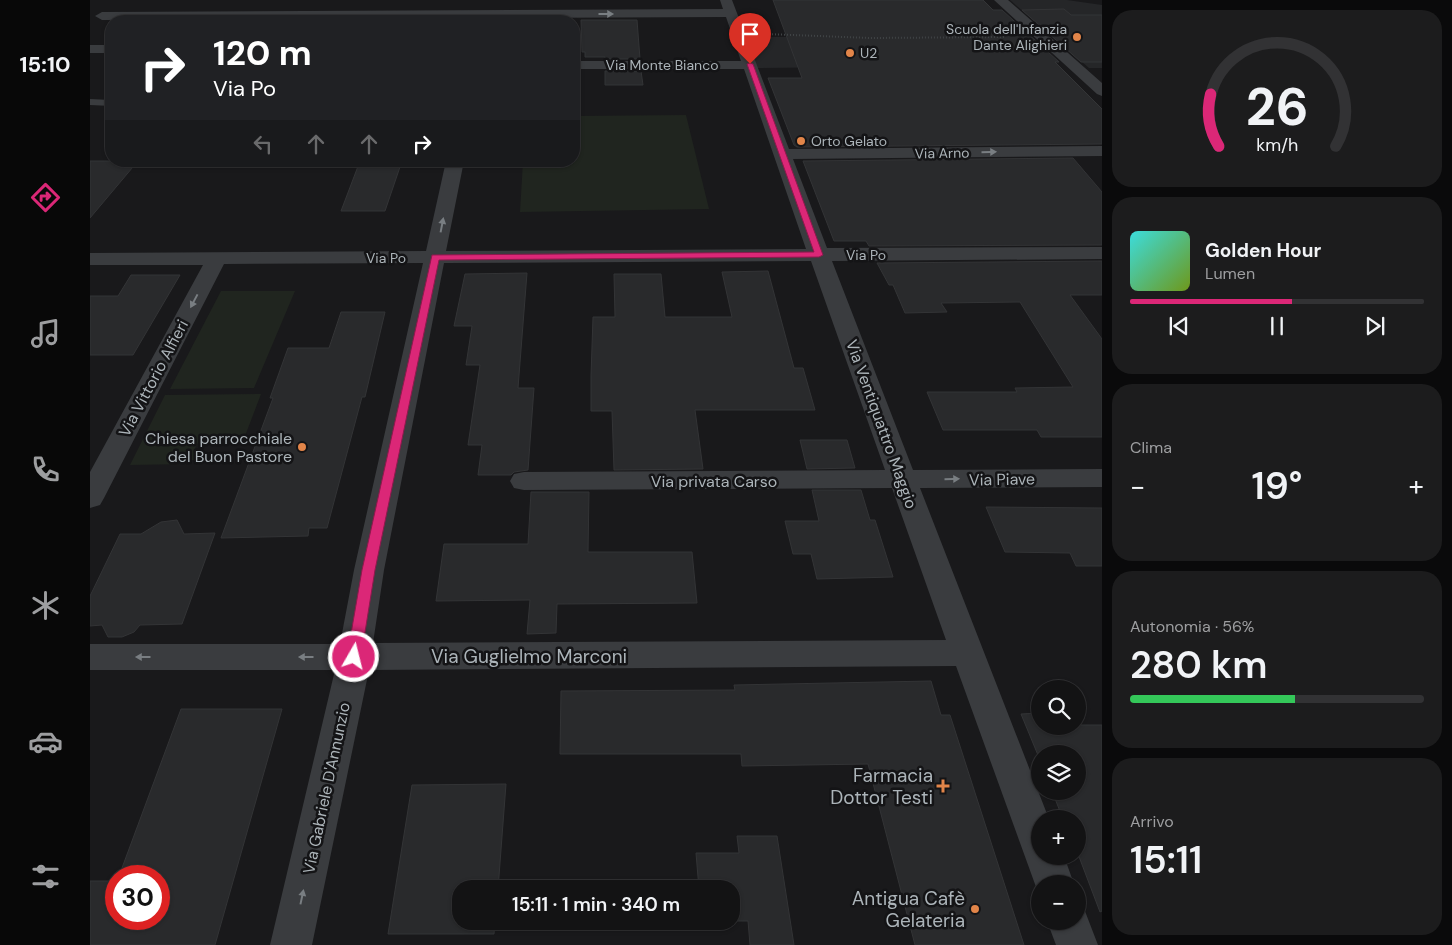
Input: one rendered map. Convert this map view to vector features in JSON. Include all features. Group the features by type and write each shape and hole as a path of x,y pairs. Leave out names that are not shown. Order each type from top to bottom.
{"street":[{"path":"485,15 488,0"},
{"path":"1000,0 1102,91"},
{"path":"90,27 114,5"},
{"path":"551,15 729,7"},
{"name":"Via Ventiquattro Maggio","path":"729,7 819,255 1031,822"},
{"path":"90,49 105,49"},
{"name":"Via Monte Bianco","path":"580,65 750,64"},
{"name":"Via Arno","path":"782,154 1102,151"},
{"name":"Via Gabriele D'Annunzio","path":"291,945 354,657 368,570 453,167"},
{"name":"Via Po","path":"90,259 1102,253"},
{"name":"Via Vittorio Alfieri","path":"94,485 217,258"},
{"name":"Via Piave","path":"903,480 1102,478"},
{"name":"Via privata Carso","path":"524,481 903,480"},
{"name":"Via Guglielmo Marconi","path":"90,657 969,653"},
{"path":"1071,930 1077,945"}],"lane":[{"path":"90,102 105,102"}],"path":[{"path":"739,33 870,38 1040,37"}],"shaded area":[{"name":"Scuola dell'Infanzia Dante Alighieri","path":"1010,0 1067,0 1102,5 1102,68 1089,68"},
{"path":"747,37 907,37 930,66 757,68"},
{"path":"686,115 709,209 520,212 523,167 580,167 580,116"},
{"path":"221,291 295,291 254,388 170,389"},
{"path":"261,394 245,436 201,437 193,452 198,453 195,460 191,460 189,464 130,465 165,395"}],"building":[{"path":"773,0 983,0 993,10 1002,10 1059,62 1055,62 1102,109 1102,144 797,147 794,145 768,78 802,78"},
{"name":"Scuola dell'Infanzia Dante Alighieri","path":"1064,9 1071,15 1102,15 1102,62 1081,62 1022,10"},
{"path":"581,20 637,20 640,59 585,57 585,52 582,52"},
{"path":"605,71 641,71 643,85 605,85"},
{"path":"1073,158 1102,192 1102,245 869,246 866,241 834,241 803,161"},
{"path":"90,161 105,161 105,167 133,167 90,218"},
{"path":"358,167 400,167 385,211 341,211"},
{"path":"1102,261 1102,295 1070,295 1102,339 1102,437 1041,437 1037,430 943,430 927,392 1017,392 1015,388 1073,387 1020,302 941,303 947,312 905,313 893,285 889,285 877,263"},
{"path":"768,271 794,368 803,368 815,410 695,410 703,469 614,470 612,411 591,411 591,376 593,317 615,317 614,274 661,274 665,317 732,317 722,272"},
{"path":"527,273 518,388 534,388 528,470 514,472 511,475 478,475 482,445 468,445 480,365 466,365 472,326 454,326 465,274"},
{"path":"131,275 180,275 133,355 90,355 90,296 118,296"},
{"name":"Chiesa parrocchiale del Buon Pastore","path":"341,312 385,312 365,397 362,397 327,528 309,528 308,536 221,538 273,398 270,398 288,348 329,348"},
{"path":"800,440 847,440 855,468 807,469"},
{"path":"812,490 861,490 870,520 875,520 893,577 817,579 811,554 793,554 785,521 819,521"},
{"path":"531,492 589,492 588,552 692,552 697,603 557,604 556,633 527,634 530,600 436,601 444,544 528,544"},
{"path":"986,507 1102,508 1102,566 1076,566 1070,553 1005,552"},
{"path":"177,520 184,534 215,533 182,624 140,625 134,632 122,637 108,637 102,625 90,626 90,596 120,534 141,534 161,522"},
{"path":"931,681 941,715 950,715 1024,945 915,945 868,764 742,766 741,754 560,754 561,691 735,690 734,685"},
{"path":"181,709 282,709 215,945 90,945 90,881 105,881 105,930 170,930 170,865 123,865"},
{"path":"1031,713 1031,735 1086,735 1086,725 1102,725 1102,911 1100,912 1082,865 1086,865 1086,810 1059,810 1056,800 1086,800 1086,745 1034,745 1021,714"},
{"path":"506,784 499,880 452,880 452,930 494,930 494,934 388,934 412,785"},
{"path":"737,836 777,836 794,945 750,945 748,921 740,921 740,880 698,880 696,853 739,853"}],"place":[{"name":"Scuola dell'Infanzia Dante Alighieri","path":"1077,37"},
{"name":"U2","path":"850,53"},
{"name":"Orto Gelato","path":"801,141"},
{"name":"Chiesa parrocchiale del Buon Pastore","path":"302,447"},
{"name":"Farmacia Dottor Testi","path":"943,786"},
{"name":"Antigua Cafè Gelateria","path":"975,909"}],"route":[{"path":"354,657 368,570 435,257 819,255 750,64"}]}
